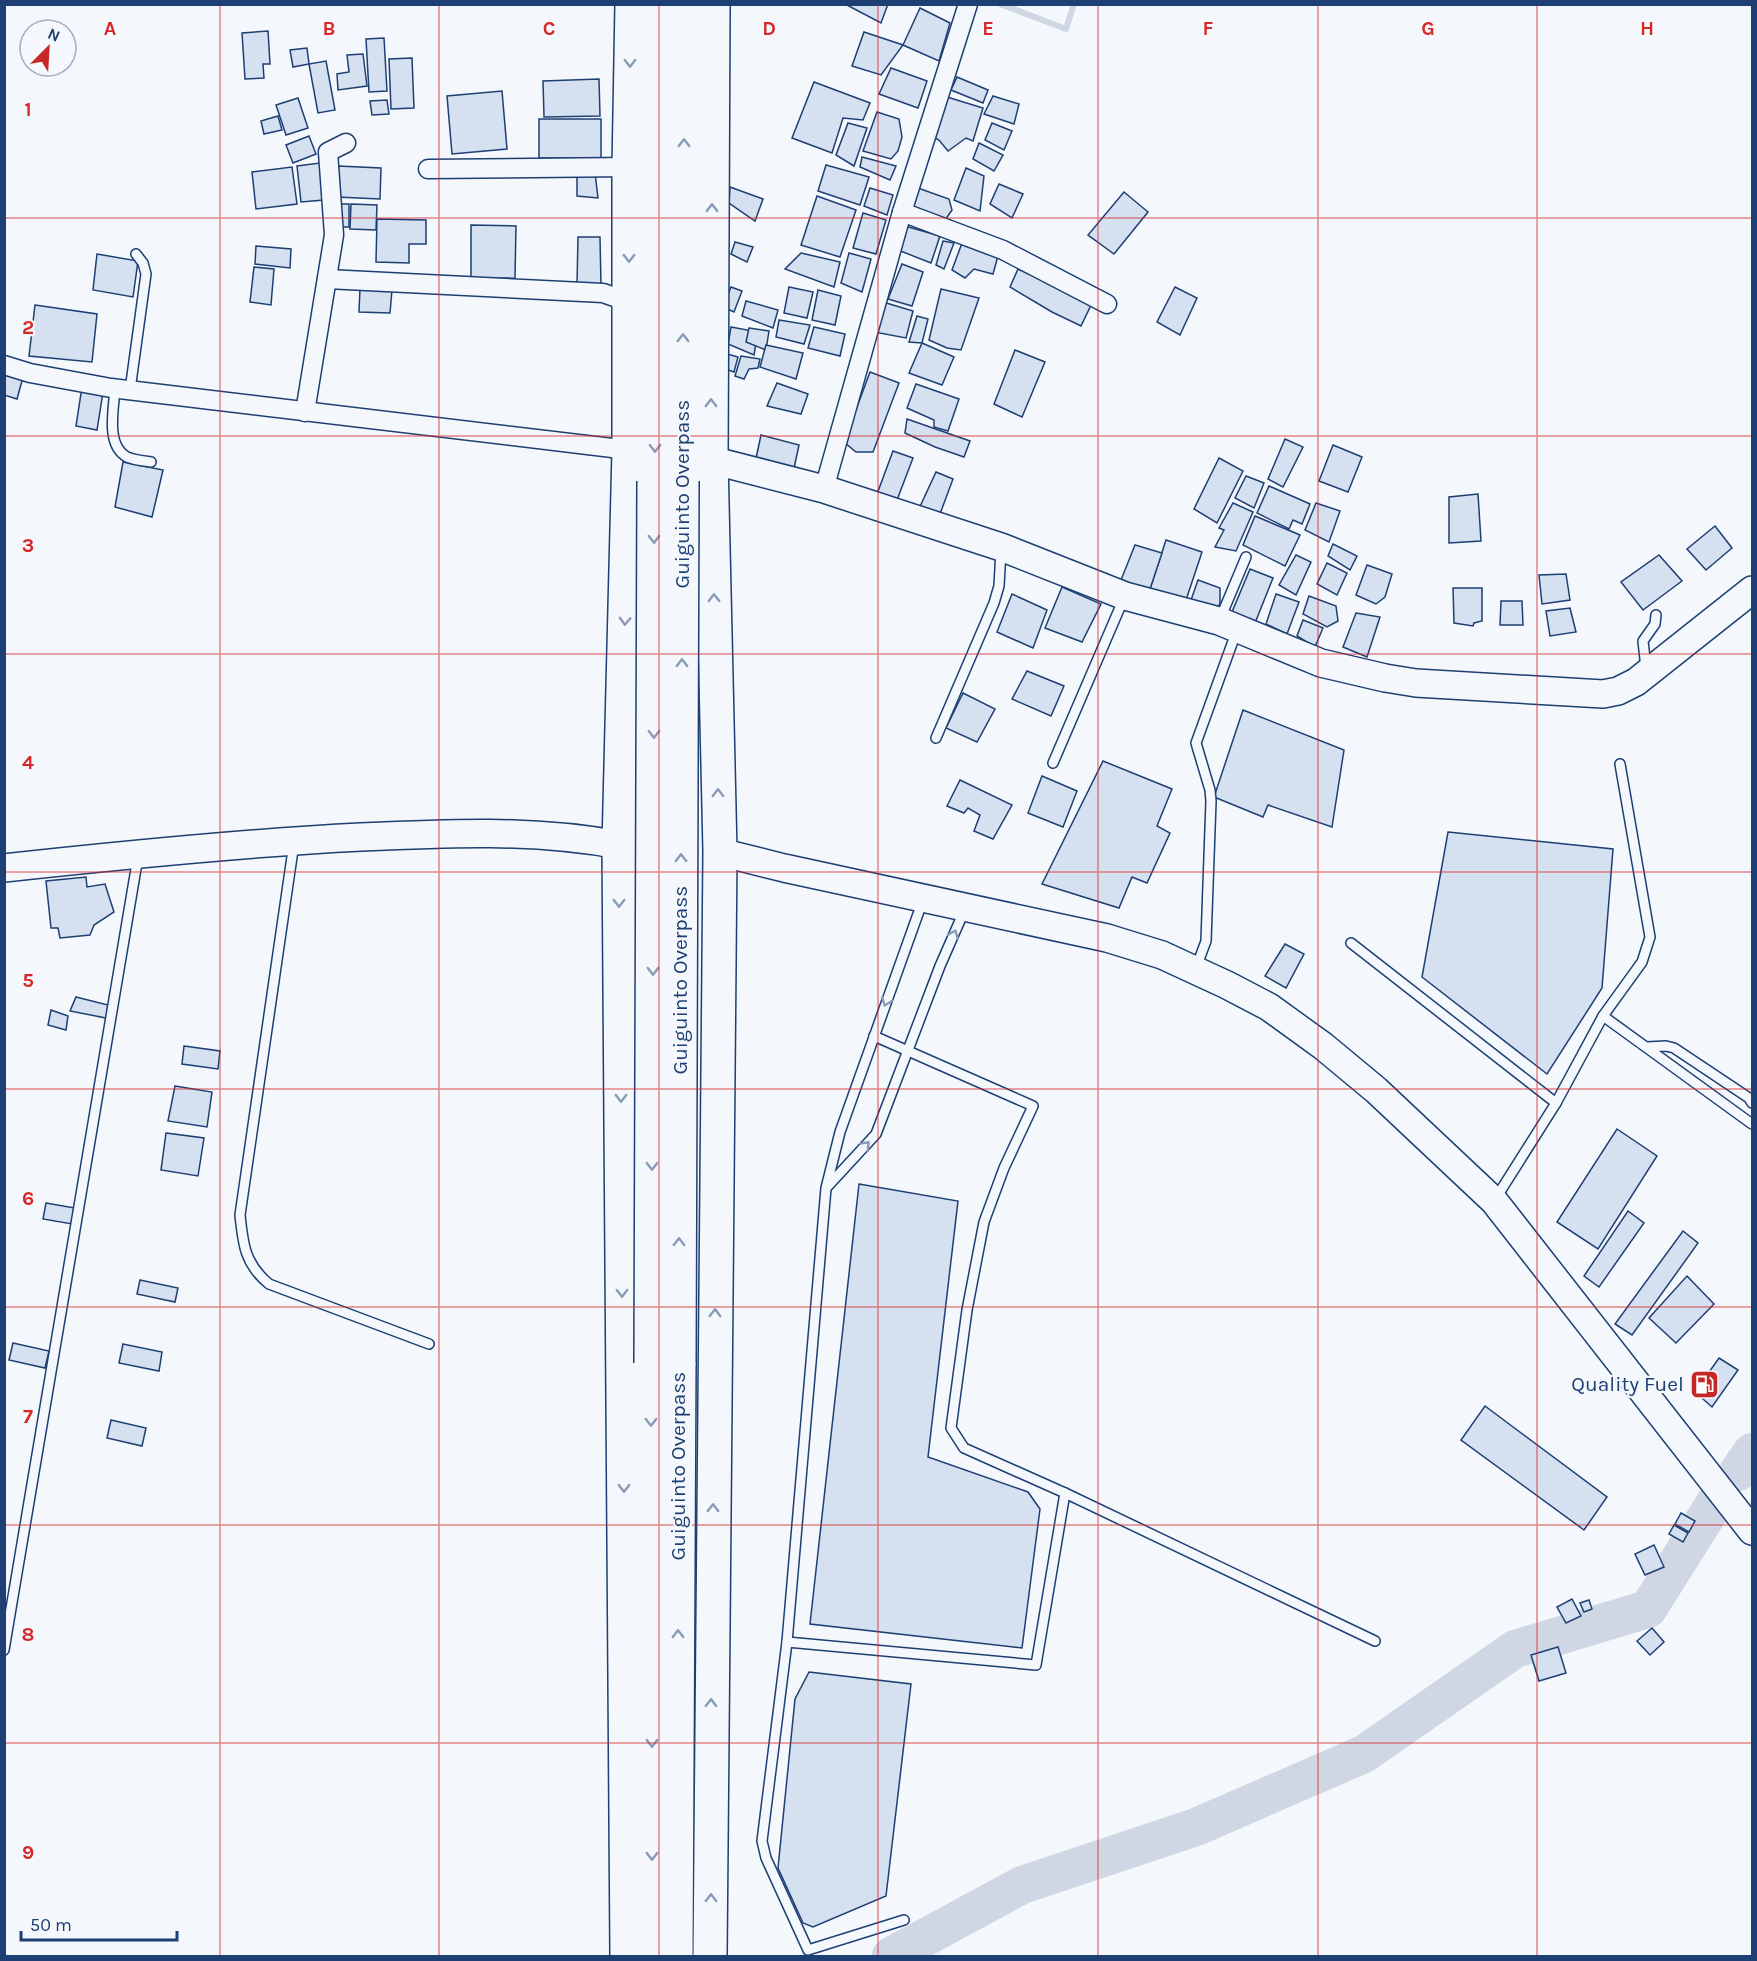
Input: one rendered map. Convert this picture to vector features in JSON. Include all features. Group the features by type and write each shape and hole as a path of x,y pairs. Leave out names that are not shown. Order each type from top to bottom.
{"highway":[{"path":"627,1956 619,845 629,450 629,166 632,4"},
{"name":"Guiguinto Overpass","path":"652,1956 665,1364 668,481 659,113 659,4"},
{"name":"Guiguinto Overpass","path":"668,481 686,4"},
{"path":"710,1956 720,852 711,460 713,4"},
{"name":"Guiguinto Overpass","path":"665,1364 676,1956"}],"main road":[{"path":"711,460 824,489 1001,548 1125,596 1228,625 1321,663 1416,683 1603,694 1618,691 1636,682 1752,590"},
{"path":"4,868 294,841 465,832 580,837 619,845"},
{"path":"720,852 1107,938 1162,955 1269,1007 1323,1046 1376,1090 1494,1201 1752,1532"}],"street":[{"path":"824,489 902,212 968,4"},
{"path":"305,412 334,235 328,152 346,143"},
{"path":"428,169 629,166"},
{"path":"902,212 1002,250 1107,304"},
{"path":"327,279 603,293 629,302"},
{"path":"4,364 30,373 123,389 629,450"}],"lane":[{"path":"136,254 143,263 146,274 113,432 119,450 127,456 151,462"},
{"path":"936,738 994,603 999,586 1001,548"},
{"path":"1195,970 1206,941 1211,801 1196,743 1246,557"},
{"path":"1053,764 1125,596"},
{"path":"1647,673 1643,641 1655,624 1656,615"},
{"path":"1494,1201 1556,1102 1603,1016 1642,962 1650,937 1620,764"},
{"path":"294,841 240,1215 243,1245 255,1272 269,1284 429,1344"},
{"path":"4,1650 138,854"},
{"path":"904,1920 808,1950 766,1858 762,1841 787,1642 826,1188 840,1132 924,899"},
{"path":"826,1188 876,1134 940,966 965,908"},
{"path":"1351,944 1556,1102"},
{"path":"1603,1016 1752,1124"},
{"path":"874,1036 1033,1106 1004,1168 984,1222 967,1310 951,1428 964,1448 1065,1493 1375,1641"},
{"path":"1647,1047 1674,1048 1749,1098 1752,1103"},
{"path":"787,1642 1036,1665 1065,1493"}],"building":[{"path":"845,4 888,4 881,23"},
{"path":"920,8 950,23 939,61 903,45"},
{"path":"268,31 270,64 263,64 264,78 245,79 242,33"},
{"path":"864,32 903,45 881,75 852,66"},
{"path":"384,38 387,91 369,92 366,39"},
{"path":"307,48 309,64 293,67 290,50"},
{"path":"363,54 367,86 338,90 337,74 349,72 347,55"},
{"path":"412,58 414,108 391,109 389,59"},
{"path":"326,61 335,110 318,113 309,64"},
{"path":"891,68 927,81 918,108 879,94"},
{"path":"957,77 988,90 983,103 951,90"},
{"path":"599,79 600,116 544,117 543,81"},
{"path":"814,82 870,103 863,120 843,118 832,153 792,138"},
{"path":"502,91 507,149 452,154 447,96"},
{"path":"993,96 1019,104 1014,124 984,114"},
{"path":"947,97 983,108 973,141 966,138 948,151 939,140 933,137"},
{"path":"298,98 308,128 286,135 276,105"},
{"path":"387,100 389,114 372,115 370,101"},
{"path":"877,112 899,119 902,137 898,151 891,159 863,151"},
{"path":"278,116 282,130 264,134 261,121"},
{"path":"539,119 601,119 601,158 539,158"},
{"path":"848,123 867,128 854,166 836,155"},
{"path":"992,123 1012,131 1004,150 985,140"},
{"path":"309,136 316,154 293,163 286,145"},
{"path":"979,143 1003,155 994,171 973,159"},
{"path":"862,157 896,166 890,180 860,167"},
{"path":"320,163 324,200 301,202 297,166"},
{"path":"826,165 869,177 860,205 818,191"},
{"path":"338,166 381,168 380,199 337,197"},
{"path":"292,167 297,204 256,209 252,172"},
{"path":"966,168 984,176 980,211 954,200"},
{"path":"595,173 598,198 577,196 577,174"},
{"path":"999,184 1023,194 1012,218 990,204"},
{"path":"730,187 763,199 755,221 729,203"},
{"path":"915,187 949,199 952,210 945,220 910,206"},
{"path":"870,188 893,195 887,215 864,206"},
{"path":"1124,192 1148,212 1114,254 1088,235"},
{"path":"817,196 856,210 840,257 801,245"},
{"path":"336,204 349,204 349,227 336,227"},
{"path":"351,204 377,205 376,230 350,229"},
{"path":"863,213 886,220 876,254 853,248"},
{"path":"377,219 426,220 426,244 409,244 409,263 376,262"},
{"path":"471,225 516,226 515,278 471,279"},
{"path":"905,226 940,236 931,263 898,250"},
{"path":"578,237 600,237 601,286 577,285"},
{"path":"943,241 954,243 944,269 936,265"},
{"path":"735,242 753,247 747,262 731,254"},
{"path":"962,243 998,256 993,274 974,269 965,278 952,270"},
{"path":"256,246 291,249 290,268 255,264"},
{"path":"801,253 840,262 834,287 785,269"},
{"path":"849,253 871,259 862,292 841,283"},
{"path":"97,254 138,261 133,297 93,290"},
{"path":"902,264 923,272 912,306 888,299"},
{"path":"254,267 274,269 271,305 250,302"},
{"path":"1018,269 1092,303 1081,326 1010,287"},
{"path":"731,287 742,291 734,312 723,307"},
{"path":"789,287 813,292 807,318 784,313"},
{"path":"1175,287 1197,298 1180,335 1157,322"},
{"path":"360,288 392,290 390,313 359,312"},
{"path":"941,289 979,298 961,350 947,348 929,340"},
{"path":"818,290 841,296 835,325 812,320"},
{"path":"746,301 778,310 773,328 742,316"},
{"path":"883,302 913,311 906,338 874,332"},
{"path":"35,305 97,314 92,362 29,356"},
{"path":"917,316 928,319 922,343 909,342"},
{"path":"779,320 810,325 804,344 776,337"},
{"path":"731,327 758,332 754,355 728,344"},
{"path":"814,327 845,334 840,356 808,348"},
{"path":"749,328 769,331 766,350 746,342"},
{"path":"922,343 954,357 942,385 909,373"},
{"path":"766,345 803,353 796,379 760,367"},
{"path":"1015,350 1045,362 1022,417 994,404"},
{"path":"720,352 738,357 734,372 716,366"},
{"path":"741,356 760,359 758,368 749,369 744,379 735,376"},
{"path":"870,372 899,383 873,452 856,452 844,442"},
{"path":"4,374 23,377 17,399 4,395"},
{"path":"777,383 808,394 801,414 767,406"},
{"path":"916,384 959,399 948,431 934,427 934,420 907,408"},
{"path":"82,387 103,392 97,430 76,426"},
{"path":"907,419 970,441 964,457 905,433"},
{"path":"761,435 799,445 793,473 755,463"},
{"path":"1285,439 1303,447 1283,487 1268,479"},
{"path":"1333,445 1362,457 1348,492 1319,481"},
{"path":"893,451 913,458 897,500 877,494"},
{"path":"1219,458 1243,471 1217,523 1194,509"},
{"path":"123,462 163,470 152,517 115,507"},
{"path":"936,472 953,479 937,522 917,513"},
{"path":"1246,476 1264,483 1254,508 1235,498"},
{"path":"1269,486 1310,504 1302,524 1293,520 1289,529 1257,513"},
{"path":"1478,494 1481,541 1449,543 1449,497"},
{"path":"1233,503 1253,512 1236,551 1215,547 1224,530 1219,528"},
{"path":"1316,503 1340,511 1329,542 1305,530"},
{"path":"1255,516 1300,535 1285,566 1243,545"},
{"path":"1715,526 1732,548 1706,570 1687,549"},
{"path":"1166,540 1202,552 1186,600 1149,592"},
{"path":"1333,544 1357,556 1350,570 1328,556"},
{"path":"1135,545 1162,553 1149,592 1121,580"},
{"path":"1296,555 1311,562 1296,595 1279,585"},
{"path":"1659,555 1682,581 1643,610 1621,582"},
{"path":"1327,563 1347,573 1337,595 1317,584"},
{"path":"1367,565 1392,574 1385,597 1376,604 1356,595"},
{"path":"1250,569 1273,578 1255,623 1232,612"},
{"path":"1566,574 1570,600 1542,604 1539,575"},
{"path":"1198,580 1220,588 1220,604 1214,612 1190,603"},
{"path":"1062,587 1101,604 1082,642 1045,628"},
{"path":"1453,588 1482,588 1482,621 1474,623 1473,626 1454,623"},
{"path":"1012,594 1047,610 1033,648 997,632"},
{"path":"1276,594 1299,602 1287,634 1266,624"},
{"path":"1309,596 1336,606 1338,621 1327,627 1303,614"},
{"path":"1501,601 1522,601 1523,625 1500,625"},
{"path":"1570,608 1576,632 1550,636 1546,611"},
{"path":"1356,613 1380,617 1367,657 1343,647"},
{"path":"1303,620 1323,628 1315,647 1297,636"},
{"path":"1027,671 1064,686 1051,716 1012,699"},
{"path":"963,693 995,709 977,742 946,728"},
{"path":"1243,710 1344,750 1332,827 1268,805 1263,817 1214,797"},
{"path":"1103,761 1172,789 1157,826 1170,833 1147,883 1132,877 1119,908 1042,884"},
{"path":"1042,776 1077,791 1063,827 1028,813"},
{"path":"960,780 1012,805 993,839 974,831 980,815 968,808 964,813 947,806"},
{"path":"1448,832 1613,849 1602,988 1547,1074 1422,977"},
{"path":"86,877 87,887 105,884 114,912 94,925 90,935 60,938 58,928 51,928 46,881"},
{"path":"1285,944 1304,954 1286,988 1265,976"},
{"path":"76,997 108,1005 106,1018 70,1011"},
{"path":"51,1010 68,1016 66,1030 48,1025"},
{"path":"184,1046 220,1051 218,1069 182,1064"},
{"path":"175,1086 212,1092 207,1127 168,1121"},
{"path":"1617,1129 1657,1156 1598,1249 1557,1222"},
{"path":"166,1133 204,1138 198,1176 161,1170"},
{"path":"859,1184 958,1201 928,1457 1028,1492 1040,1509 1022,1648 810,1624"},
{"path":"46,1203 75,1208 72,1224 43,1219"},
{"path":"1628,1211 1644,1223 1599,1287 1584,1276"},
{"path":"1683,1231 1698,1243 1632,1335 1615,1324"},
{"path":"1687,1276 1714,1304 1676,1343 1649,1318"},
{"path":"140,1280 178,1288 175,1302 137,1294"},
{"path":"13,1343 49,1351 45,1368 9,1360"},
{"path":"123,1344 162,1352 159,1371 119,1363"},
{"path":"1719,1358 1738,1370 1712,1407 1695,1392"},
{"path":"1485,1406 1607,1497 1584,1530 1461,1440"},
{"path":"111,1420 146,1428 142,1446 107,1438"},
{"path":"1681,1513 1695,1521 1689,1532 1675,1524"},
{"path":"1674,1525 1688,1533 1683,1542 1669,1534"},
{"path":"1654,1545 1664,1567 1645,1575 1635,1554"},
{"path":"1572,1599 1581,1616 1566,1623 1557,1607"},
{"path":"1589,1600 1592,1609 1584,1612 1580,1603"},
{"path":"1652,1628 1664,1642 1650,1655 1637,1641"},
{"path":"1558,1647 1566,1673 1539,1681 1531,1655"},
{"path":"809,1672 911,1684 886,1896 813,1927 803,1923 778,1868 795,1699"}],"waterway":[{"path":"1000,4 1066,29 1074,4"},
{"path":"1738,1472 1752,1452"},
{"path":"891,1956 1022,1885 1196,1827 1364,1754 1515,1649 1648,1609 1716,1501"}],"place":[{"name":"Quality Fuel","path":"1705,1384"}]}
